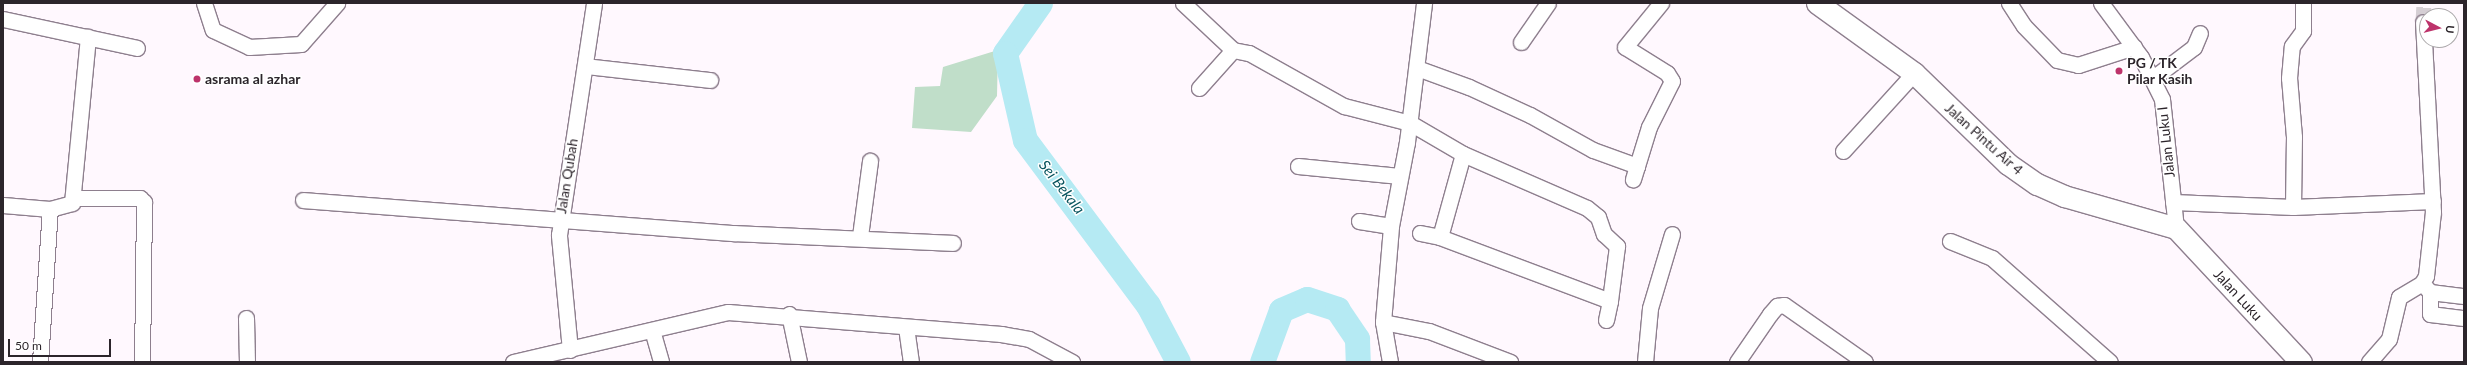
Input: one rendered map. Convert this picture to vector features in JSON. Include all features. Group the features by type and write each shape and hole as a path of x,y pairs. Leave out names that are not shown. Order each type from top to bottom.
{"main road":[{"name":"Jalan Pintu Air 4","path":"1817,3 1914,73 2002,159 2037,184 2064,196 2176,228"},
{"name":"Jalan Luku","path":"2176,228 2299,361"}],"street":[{"path":"204,3 213,30 249,47 301,44 337,3"},
{"name":"Jalan Qubah","path":"561,355 560,220 594,3"},
{"path":"1183,3 1233,50 1258,56 1344,106 1410,123 1462,154 1587,208 1598,217 1604,234 1617,246 1618,253 1606,320"},
{"path":"1390,362 1383,322 1391,226 1410,123 1424,3"},
{"path":"1521,42 1548,3"},
{"path":"2009,3 2024,26 2057,60 2078,65 2134,48"},
{"name":"Jalan Luku I","path":"2101,3 2134,48 2153,78 2164,114 2176,228"},
{"path":"2293,207 2294,137 2289,78 2292,46 2303,31 2303,3"},
{"path":"1417,68 1469,87 1530,115 1635,172 1648,127 1672,81 1667,73 1625,47 1656,5"},
{"path":"3,19 137,48"},
{"path":"2153,78 2194,47 2200,33"},
{"path":"3,205 50,209 68,206 73,198 88,37"},
{"path":"2424,48 2433,201 2426,288 2430,314 2464,318"},
{"path":"1199,88 1233,50"},
{"path":"585,66 710,80"},
{"path":"1843,151 1914,73"},
{"path":"1440,237 1462,154"},
{"path":"860,236 870,161"},
{"path":"1298,166 1400,176"},
{"path":"73,198 140,198 144,202 142,362"},
{"path":"303,200 734,233 860,236 953,243"},
{"path":"2173,202 2293,207 2433,201"},
{"path":"40,362 50,209"},
{"path":"1359,221 1391,226"},
{"path":"1420,233 1440,237 1610,301"},
{"path":"1645,362 1650,308 1672,234"},
{"path":"1950,241 1992,258 2110,362"},
{"path":"2369,362 2389,339 2398,298 2426,288 2464,296"},
{"path":"1737,362 1770,314 1777,306 1784,305 1865,362"},
{"path":"513,362 561,355 652,330 728,312 789,314 906,327 1029,338 1069,361"},
{"path":"789,314 799,362"},
{"path":"246,318 247,362"},
{"path":"1383,322 1429,331 1510,362"},
{"path":"906,327 911,362"},
{"path":"652,330 661,362"}],"green space":[{"path":"998,50 997,96 971,132 912,128 915,87 940,86 943,67"}],"waterway":[{"name":"Sei Bekala","path":"1040,3 1005,53 1025,140 1148,305 1178,362"},
{"name":"Sei Bekala","path":"1262,362 1281,310 1307,299 1337,309 1357,339 1358,362"}],"tunnel":[{"path":"2424,3 2424,8"}],"place":[{"name":"PG / TK Pilar Kasih","path":"2119,71"},
{"name":"asrama al azhar","path":"197,79"}]}
